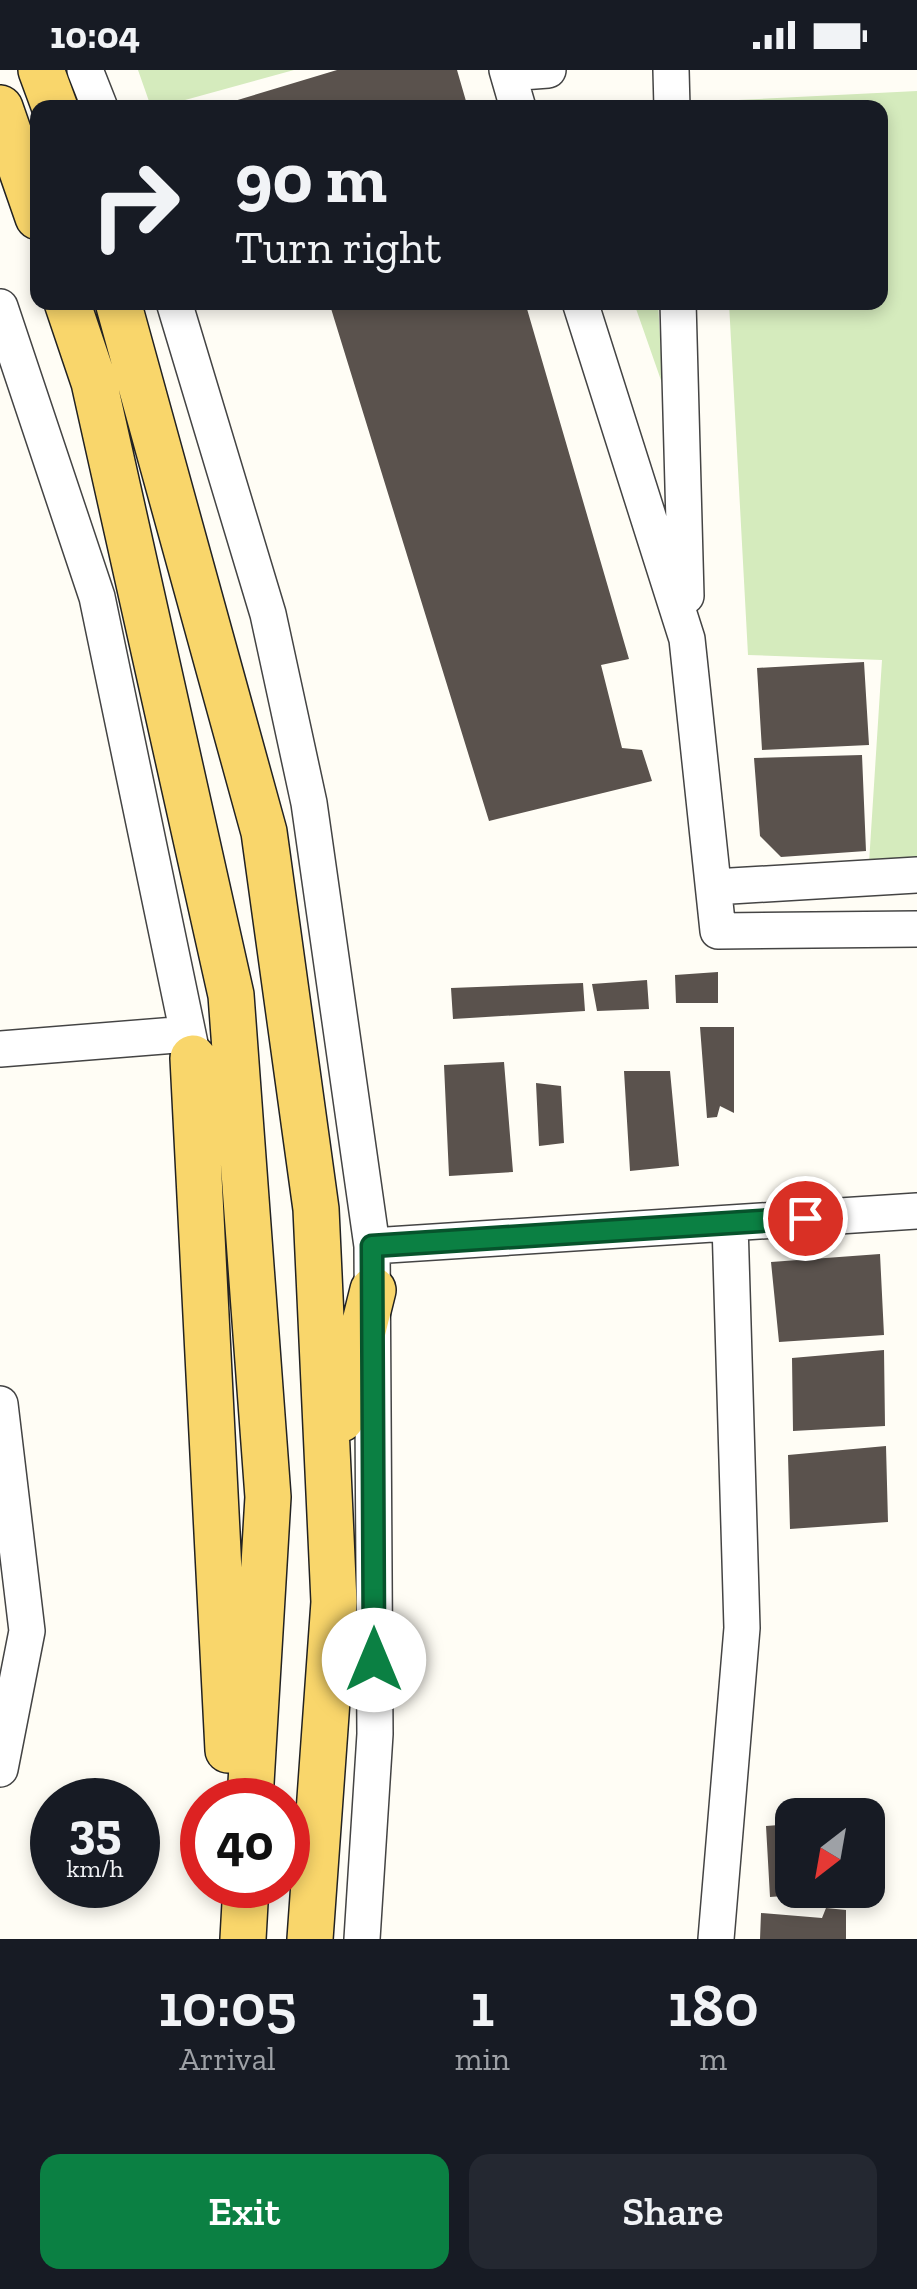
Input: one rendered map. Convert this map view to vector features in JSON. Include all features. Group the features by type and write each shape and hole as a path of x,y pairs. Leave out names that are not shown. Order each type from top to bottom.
{"main road":[{"path":"41,70 51,100"},
{"path":"0,108 30,195"},
{"path":"70,310 94,382 231,995 268,1497 251,1778"},
{"path":"120,310 264,832 316,1209 334,1602 310,1939"},
{"path":"190,1046 230,1778"},
{"path":"328,1470 372,1290"},
{"path":"237,1908 240,1939"},
{"path":"240,1939 243,1908"}],"street":[{"path":"85,70 97,100"},
{"path":"516,100 507,72 548,70"},
{"path":"671,70 672,100"},
{"path":"0,306 97,596 190,1046 0,1049"},
{"path":"176,310 268,614 309,802 372,1246 375,1734 362,1939"},
{"path":"583,310 687,639"},
{"path":"678,310 687,639 718,930 917,929"},
{"path":"714,887 917,875"},
{"path":"372,1246 917,1211"},
{"path":"716,1939 742,1628 730,1224"},
{"path":"0,1404 27,1632 4,1729 0,1769"}],"green space":[{"path":"138,70 294,70 185,100 149,100"},
{"path":"917,91 917,858 869,863 882,660 748,655 729,310 888,310 888,100 738,100"},
{"path":"636,310 658,310 663,386"}],"building":[{"path":"337,70 457,70 466,100 238,100"},
{"path":"331,310 527,310 629,659 601,665 622,748 642,750 652,781 489,821"},
{"path":"864,662 869,745 762,750 757,668"},
{"path":"862,755 866,851 781,857 760,836 754,758"},
{"path":"718,972 718,1003 676,1003 675,975"},
{"path":"647,980 649,1009 597,1011 592,984"},
{"path":"583,983 585,1011 453,1019 451,988"},
{"path":"700,1027 734,1027 734,1113 720,1106 717,1117 707,1118"},
{"path":"504,1062 513,1172 449,1176 444,1065"},
{"path":"624,1071 670,1071 679,1166 630,1171"},
{"path":"536,1083 561,1086 564,1143 539,1146"},
{"path":"880,1254 884,1335 779,1342 771,1262"},
{"path":"884,1350 885,1426 793,1431 792,1358"},
{"path":"886,1446 888,1522 790,1529 788,1455"},
{"path":"775,1825 775,1897 770,1897 766,1826"},
{"path":"826,1908 846,1910 846,1939 760,1939 761,1913 822,1918"}],"route":[{"path":"374,1660 372,1246 805,1218"}]}
